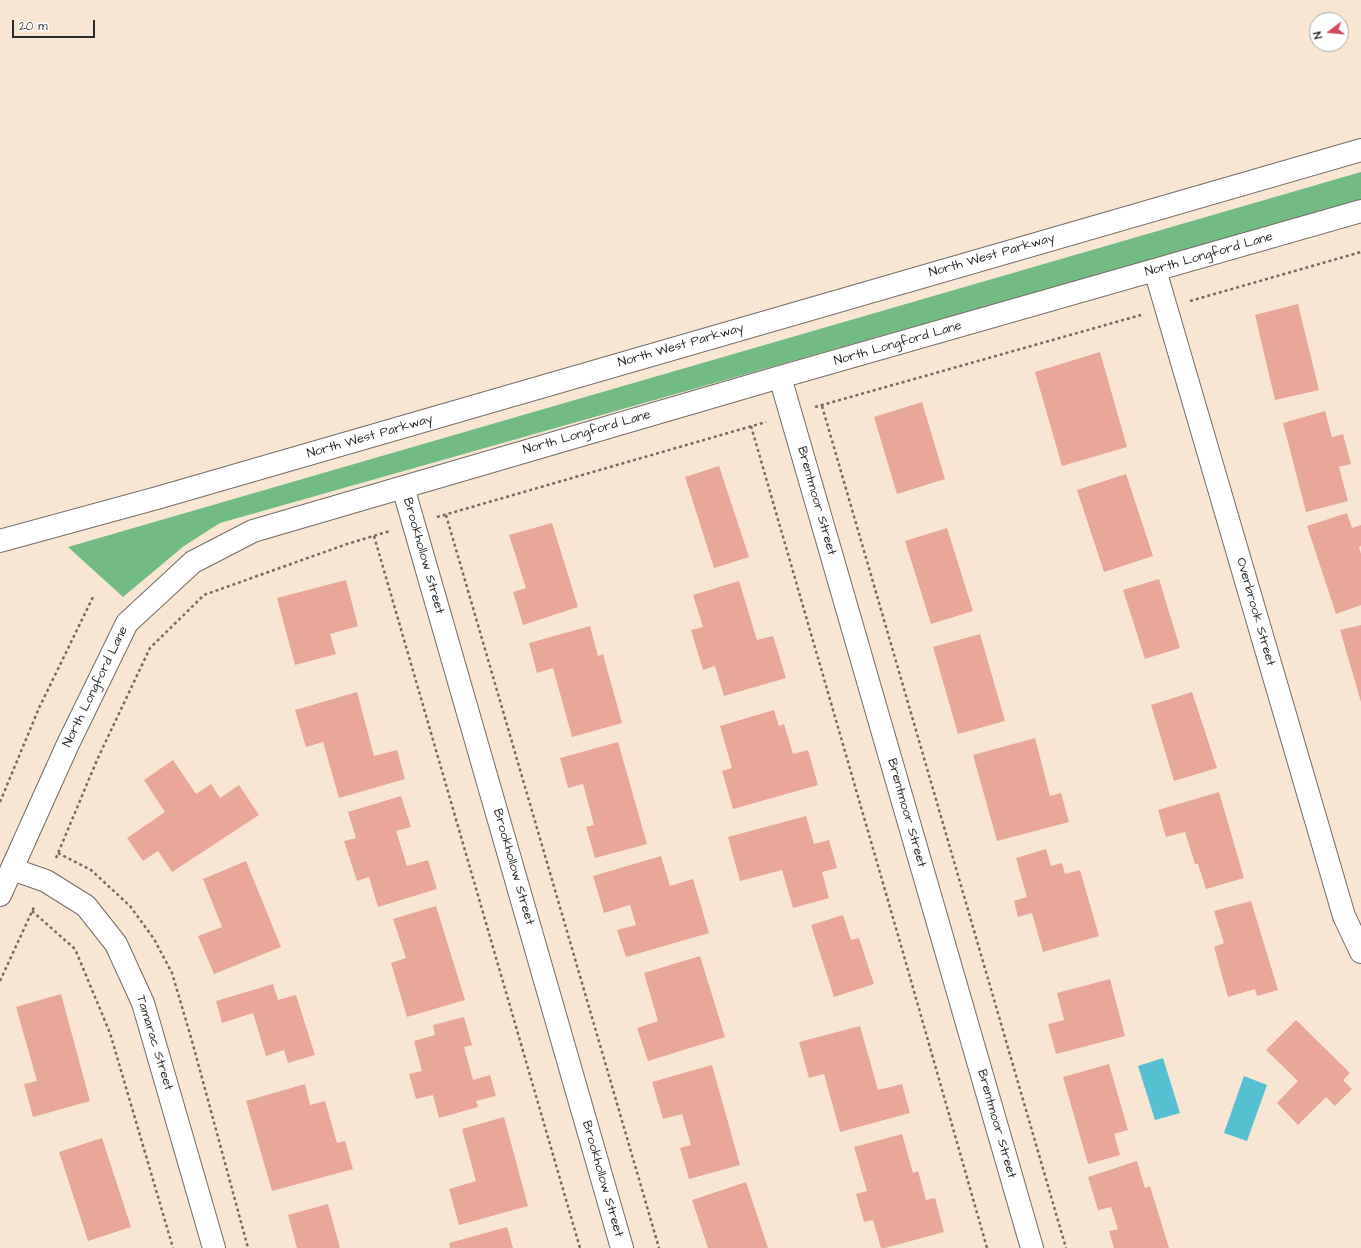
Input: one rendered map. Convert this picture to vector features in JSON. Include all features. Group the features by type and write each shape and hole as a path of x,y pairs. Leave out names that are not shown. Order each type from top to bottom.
{"street":[{"name":"North West Parkway","path":"0,540 187,489 1361,150"},
{"name":"North Longford Lane","path":"0,895 68,744 126,623 193,562 246,535 260,529 780,377 1361,211"},
{"name":"Overbrook Street","path":"1155,270 1344,916 1361,952"},
{"name":"Brentmoor Street","path":"780,377 1032,1248"},
{"name":"Brookhollow Street","path":"403,487 622,1248"},
{"name":"Tamarac Street","path":"12,869 46,881 86,906 116,944 143,1003 214,1248"}],"path":[{"path":"0,981 46,881 97,760 150,648 204,594 347,544 414,524 1361,252"},
{"path":"822,406 1066,1248"},
{"path":"751,426 987,1248"},
{"path":"446,515 659,1248"},
{"path":"374,536 580,1248"},
{"path":"0,802 39,708 93,597"},
{"path":"32,911 75,949 108,1026 173,1248"}],"green space":[{"path":"1361,172 1361,200 220,523 184,546 123,597 68,547"}],"water":[{"path":"1163,1058 1180,1113 1155,1120 1138,1066"},
{"path":"1244,1076 1267,1085 1247,1141 1224,1133"}],"building":[{"path":"1298,304 1319,390 1275,400 1255,315"},
{"path":"1100,352 1127,447 1062,466 1035,372"},
{"path":"922,402 945,479 897,494 874,417"},
{"path":"1325,411 1332,437 1343,434 1351,464 1339,467 1348,501 1306,512 1283,423"},
{"path":"719,466 749,557 714,568 685,477"},
{"path":"1126,474 1153,556 1104,572 1077,490"},
{"path":"1347,513 1352,528 1361,525 1361,546 1359,547 1361,554 1361,605 1336,614 1307,526"},
{"path":"552,523 578,607 523,625 513,592 526,588 509,535"},
{"path":"947,528 973,611 931,624 905,541"},
{"path":"1159,579 1180,648 1145,659 1123,590"},
{"path":"346,580 358,626 330,634 336,654 295,665 277,598"},
{"path":"739,581 757,640 773,636 786,678 724,696 715,666 703,670 691,630 703,627 693,595"},
{"path":"1361,625 1361,702 1340,630"},
{"path":"590,626 598,656 603,654 622,723 572,737 553,668 537,673 529,643"},
{"path":"980,634 1005,721 958,734 933,647"},
{"path":"357,692 374,756 397,750 405,779 339,798 323,742 306,747 295,710"},
{"path":"1192,692 1217,768 1174,781 1151,705"},
{"path":"774,710 779,726 784,724 793,754 808,750 818,785 733,809 722,771 732,768 720,726"},
{"path":"1035,738 1050,796 1061,793 1069,822 997,841 973,755"},
{"path":"618,742 647,844 595,858 586,827 594,825 583,784 568,788 560,758"},
{"path":"173,760 196,794 211,784 220,798 239,785 259,815 172,872 158,851 143,861 127,838 165,812 144,780"},
{"path":"1219,792 1244,878 1206,889 1198,864 1195,864 1185,832 1166,837 1158,810"},
{"path":"401,796 411,827 396,831 407,866 428,860 437,889 378,907 369,877 357,881 344,841 356,838 348,812"},
{"path":"806,816 814,844 829,840 837,868 822,872 829,898 793,908 782,870 740,881 728,837"},
{"path":"1046,849 1051,866 1062,863 1065,874 1080,870 1099,936 1043,952 1032,913 1018,917 1014,901 1027,897 1016,858"},
{"path":"661,856 670,886 693,879 709,933 626,957 617,930 636,925 630,905 604,913 593,876"},
{"path":"246,861 281,947 214,974 198,936 222,927 203,879"},
{"path":"1251,901 1278,990 1257,996 1255,989 1228,997 1214,947 1224,943 1214,911"},
{"path":"436,906 465,1000 407,1017 391,963 406,958 393,919"},
{"path":"843,915 851,940 859,938 874,984 834,997 811,925"},
{"path":"700,956 725,1037 648,1061 637,1028 658,1021 644,973"},
{"path":"1110,979 1125,1036 1056,1054 1048,1024 1064,1020 1057,993"},
{"path":"273,984 278,1000 296,995 315,1055 288,1063 284,1050 266,1056 253,1013 222,1023 216,1001"},
{"path":"61,994 90,1101 33,1117 24,1084 37,1081 16,1007"},
{"path":"464,1017 472,1045 464,1047 473,1080 490,1075 496,1096 476,1101 478,1107 439,1118 433,1095 416,1099 409,1074 422,1071 414,1041 435,1035 433,1025"},
{"path":"1296,1020 1350,1073 1343,1080 1352,1089 1335,1106 1326,1097 1298,1125 1277,1103 1298,1081 1266,1050"},
{"path":"860,1026 878,1090 902,1084 910,1113 840,1132 824,1074 809,1078 799,1042"},
{"path":"1109,1064 1128,1130 1114,1134 1120,1155 1088,1164 1063,1077"},
{"path":"712,1065 740,1165 689,1179 680,1148 691,1145 682,1114 663,1119 652,1082"},
{"path":"305,1084 310,1105 325,1101 337,1143 345,1141 353,1169 272,1191 246,1101"},
{"path":"504,1117 528,1206 459,1225 449,1189 476,1181 462,1129"},
{"path":"902,1134 913,1173 918,1171 926,1200 935,1198 944,1232 881,1248 873,1220 864,1222 856,1194 867,1191 854,1147"},
{"path":"102,1138 131,1227 88,1241 59,1152"},
{"path":"1137,1161 1145,1188 1150,1186 1169,1248 1114,1248 1109,1231 1118,1229 1111,1207 1098,1210 1088,1177"},
{"path":"746,1182 768,1248 708,1248 692,1200"},
{"path":"328,1204 340,1248 297,1248 288,1215"},
{"path":"507,1227 513,1248 450,1248 449,1243"}]}
